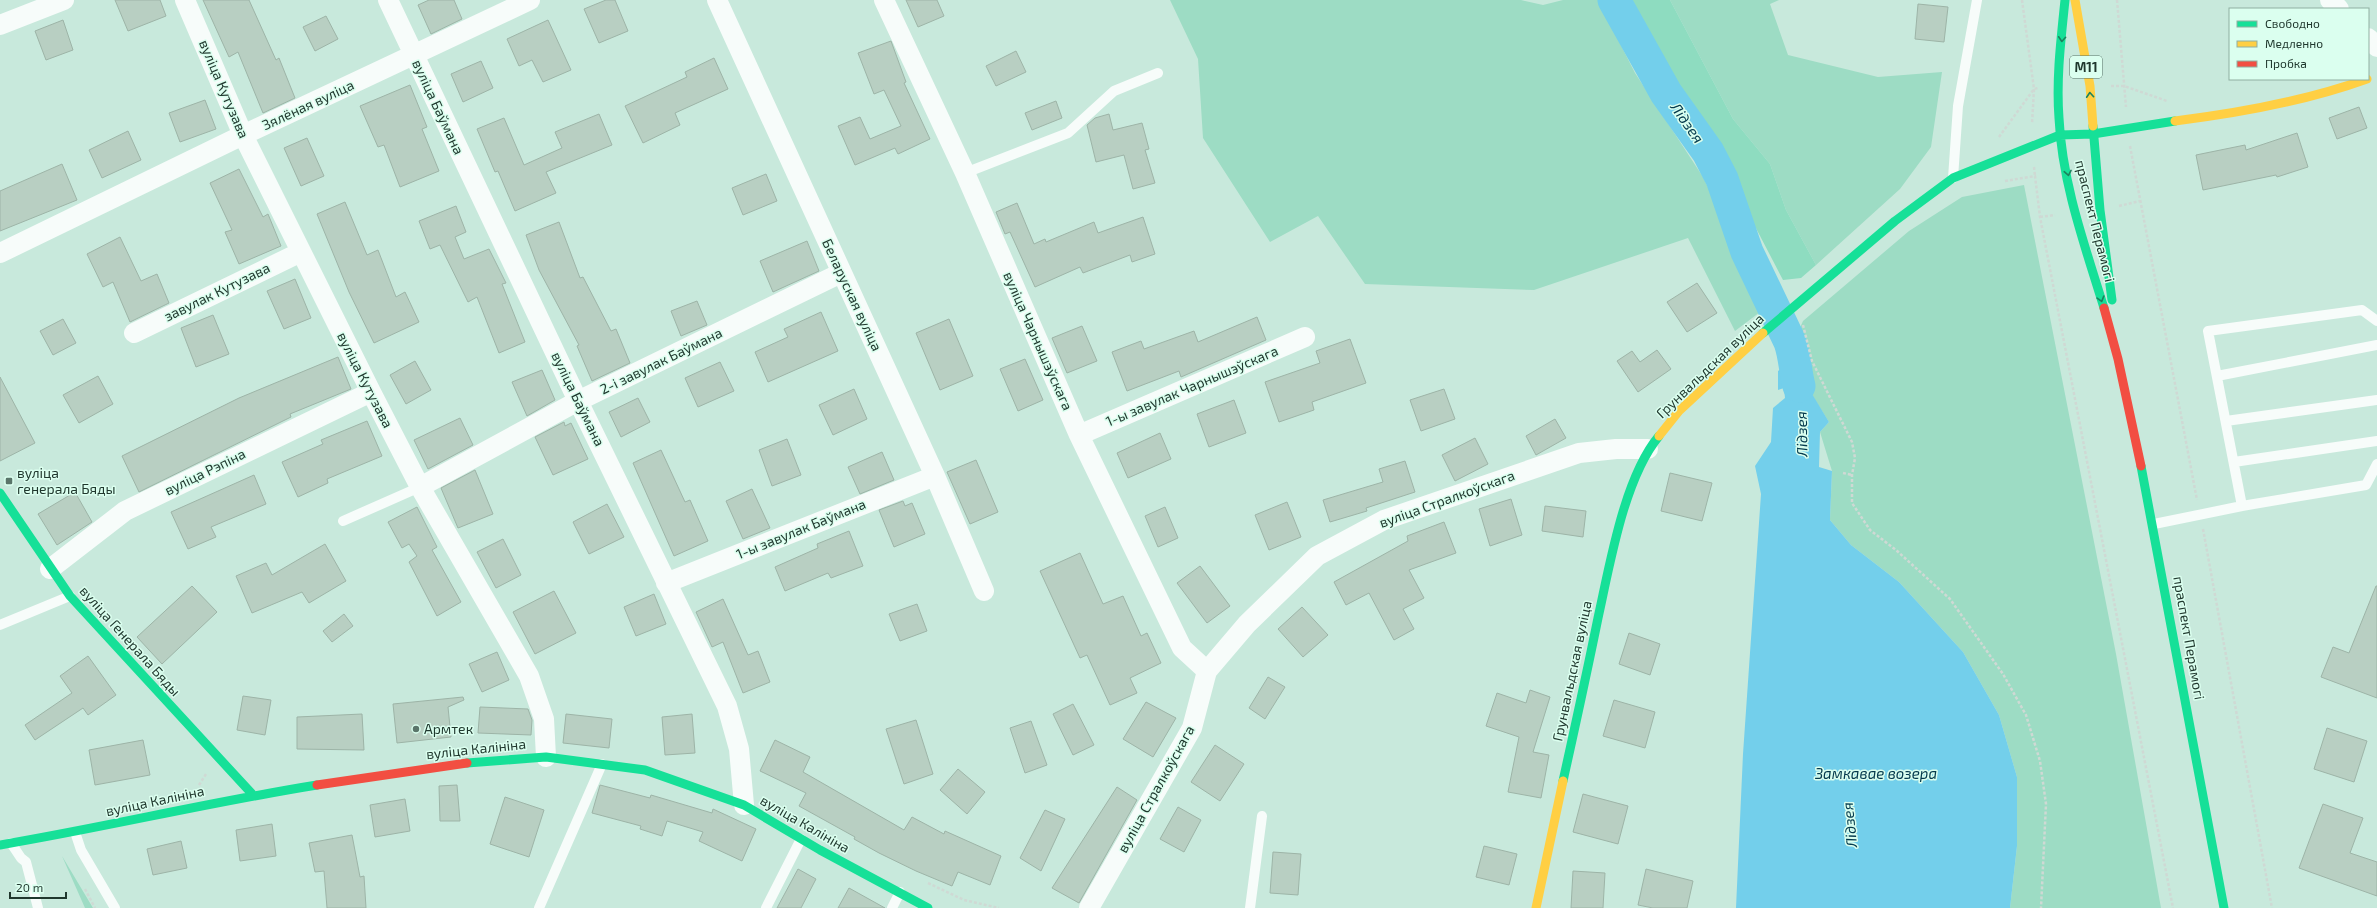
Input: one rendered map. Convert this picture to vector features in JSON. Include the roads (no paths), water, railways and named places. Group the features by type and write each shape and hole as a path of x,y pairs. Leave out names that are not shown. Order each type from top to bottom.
{"main road":[{"name":"праспект Перамогі","path":"2065,0 2058,86 2060,135 2075,211 2122,373 2154,524 2224,908"},
{"name":"праспект Перамогі","path":"2075,0 2090,86 2100,210 2122,373"},
{"name":"Грунвальдская вуліца","path":"1536,908 1613,549 1626,504 1648,449 1679,411 1760,336 1895,221 1953,178 2060,135 2093,134 2127,127 2238,113 2345,87 2365,80"},
{"name":"вуліца Генерала Бяды","path":"0,493 70,596 253,795"},
{"name":"вуліца Калініна","path":"0,845 75,832 253,795 403,771 492,760 546,757 645,770 744,805 801,839 928,908"}],"street":[{"path":"0,25 64,0"},
{"name":"вуліца Кутузава","path":"185,0 243,135 371,392 420,487 528,676 544,718 546,757"},
{"name":"вуліца Баўмана","path":"388,0 578,401 726,706 739,749 744,805"},
{"name":"Зялёная вуліца","path":"0,253 243,135 414,56 530,0"},
{"name":"Беларуская вуліца","path":"717,0 935,476 984,591"},
{"name":"вуліца Чарнышэўскага","path":"884,0 965,173 1079,435 1182,648 1207,671"},
{"path":"2330,0 2338,8"},
{"path":"2369,39 2377,47"},
{"name":"завулак Кутузава","path":"134,333 301,252"},
{"name":"2-і завулак Баўмана","path":"420,487 578,401 841,273"},
{"name":"1-ы завулак Чарнышэўскага","path":"1079,435 1305,337"},
{"name":"вуліца Рэпіна","path":"50,568 125,511 371,392"},
{"name":"вуліца Стралкоўскага","path":"1089,908 1192,728 1207,671 1247,624 1317,556 1384,520 1579,453 1616,449 1648,449"},
{"name":"1-ы завулак Баўмана","path":"666,583 935,476"}],"lane":[{"path":"1953,178 1958,106 1977,0"},
{"path":"965,173 1068,133 1114,91 1158,73"},
{"path":"2242,506 2208,331 2362,310 2377,321"},
{"path":"2217,376 2377,346"},
{"path":"2226,421 2377,400"},
{"path":"2234,462 2377,441"},
{"path":"2154,524 2242,506 2366,485 2377,464"},
{"path":"343,521 420,487"},
{"path":"0,625 70,596"},
{"path":"539,908 602,764"},
{"path":"1250,908 1262,816"},
{"path":"75,832 81,850 115,908"},
{"path":"766,908 801,839"},
{"path":"11,843 26,862 38,908"},
{"path":"892,908 900,892"}],"water":[{"name":"Замкавае возера","path":"1796,337 1800,374 1829,422 1820,432 1819,467 1832,471 1830,520 1851,545 1899,582 1963,652 1999,715 2017,777 2017,846 2010,908 1736,908 1743,754 1761,494 1755,466 1771,442 1773,408 1785,398 1784,388 1778,390 1778,371 1782,368 1780,350"}],"waterway":[{"name":"Лідзея","path":"1614,0 1666,93 1708,152 1722,179 1747,252 1790,342 1799,386"}],"place":[{"name":"вуліца генерала Бяды","path":"9,481"},
{"name":"Армтек","path":"416,729"}]}
